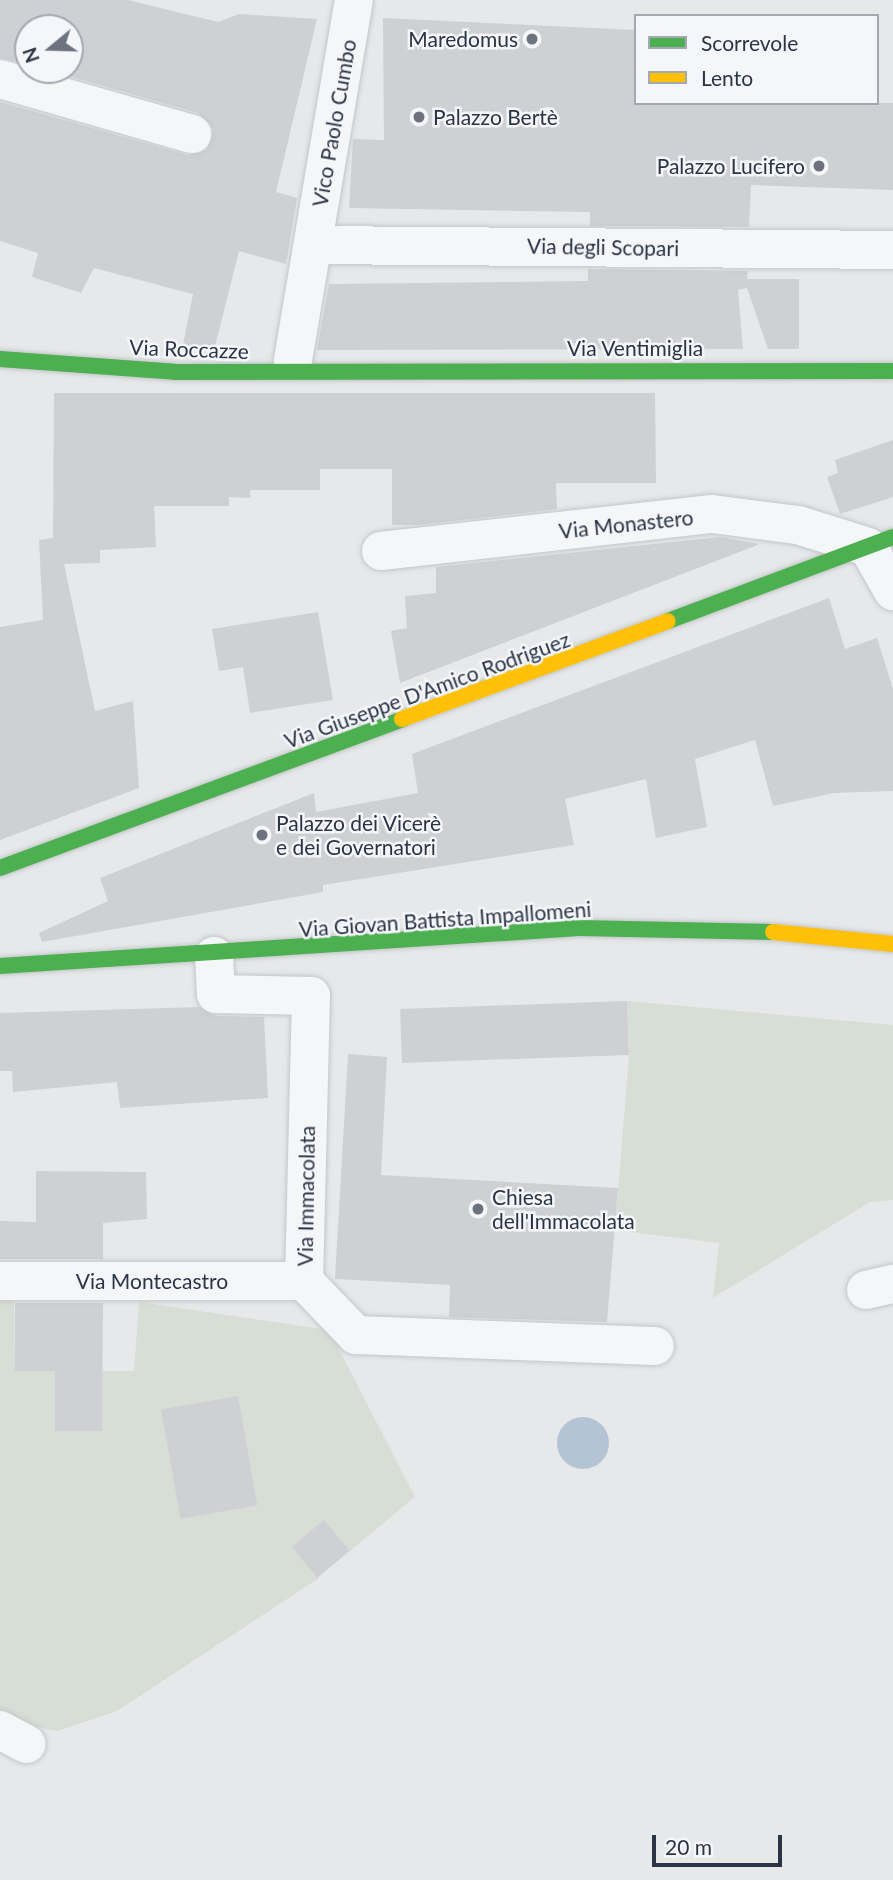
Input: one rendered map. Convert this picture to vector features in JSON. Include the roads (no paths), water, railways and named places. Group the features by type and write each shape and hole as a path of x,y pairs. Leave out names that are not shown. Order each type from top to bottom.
{"street":[{"name":"Vico Paolo Cumbo","path":"293,359 354,0"},
{"path":"0,79 192,134"},
{"name":"Via degli Scopari","path":"313,245 893,250"},
{"name":"Via Roccazze","path":"0,359 175,372 377,372"},
{"name":"Via Ventimiglia","path":"377,372 893,371"},
{"name":"Via Monastero","path":"381,551 712,514 798,524 880,542"},
{"path":"880,542 893,590"},
{"name":"Via Giuseppe D'Amico Rodriguez","path":"0,868 880,542"},
{"name":"Via Giovan Battista Impallomeni","path":"0,966 214,956 579,928 790,932 893,944"},
{"name":"Via Immacolata","path":"214,956 216,994 311,996 304,1281 356,1335 655,1346"},
{"name":"Via Montecastro","path":"0,1281 304,1281"}],"water":[{"path":"583,1417 602,1424 609,1443 602,1462 583,1469 564,1462 557,1443 564,1424"}],"place":[{"name":"Maredomus","path":"532,39"},
{"name":"Palazzo Bertè","path":"419,117"},
{"name":"Palazzo Lucifero","path":"819,166"},
{"name":"Palazzo dei Vicerè e dei Governatori","path":"262,835"},
{"name":"Chiesa dell'Immacolata","path":"478,1209"}]}
